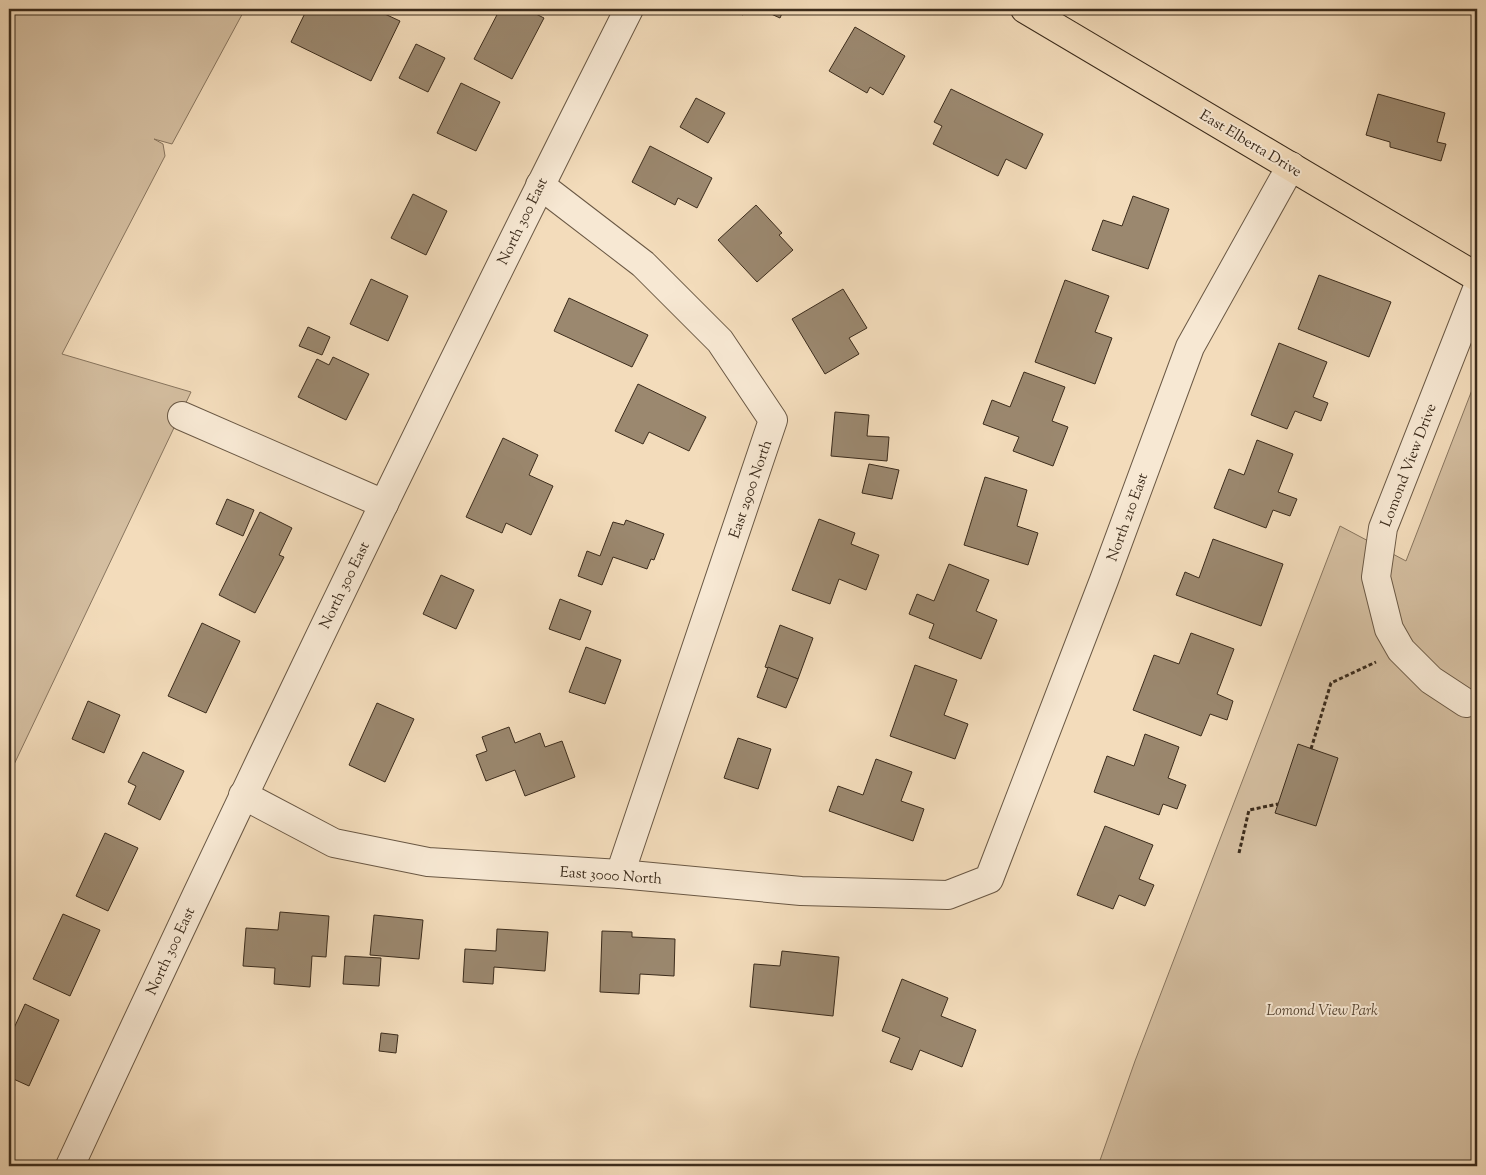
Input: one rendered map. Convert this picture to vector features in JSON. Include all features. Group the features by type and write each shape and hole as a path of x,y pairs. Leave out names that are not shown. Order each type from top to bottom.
{"main road":[{"name":"East Elberta Drive","path":"1025,9 1477,277"}],"street":[{"name":"North 300 East","path":"70,1166 243,795 540,185 629,9"},
{"name":"North 210 East","path":"989,879 1104,580 1190,347 1290,166"},
{"name":"East 2900 North","path":"540,185 643,264 720,341 773,420 620,874"},
{"name":"Lomond View Drive","path":"1466,703 1431,680 1401,650 1389,629 1376,577 1383,528 1477,289"},
{"path":"182,416 384,504"},
{"name":"East 3000 North","path":"243,795 334,843 428,862 620,874 800,892 948,895 989,879"}],"path":[{"path":"1311,749 1331,683 1401,650"},
{"path":"1239,853 1249,810 1278,804"}],"green space":[{"path":"9,9 245,9 172,144 154,139 163,144 165,156 62,354 191,392 9,775"},
{"name":"Lomond View Park","path":"1477,377 1477,1166 1098,1166 1135,1061 1340,526 1406,561"}],"building":[{"path":"307,9 374,9 400,21 371,81 291,42"},
{"path":"500,9 526,9 544,18 512,79 474,59"},
{"path":"730,9 746,9 743,15"},
{"path":"760,9 784,9 780,18"},
{"path":"855,27 905,56 883,95 870,87 867,93 829,71"},
{"path":"416,44 445,58 428,92 399,78"},
{"path":"461,83 500,102 476,151 437,133"},
{"path":"951,89 1043,134 1026,169 1006,159 998,176 933,144 942,126 934,122"},
{"path":"1378,94 1445,113 1437,142 1446,144 1441,161 1390,147 1390,142 1366,135"},
{"path":"696,98 725,113 708,143 680,127"},
{"path":"650,146 712,178 697,208 678,198 675,205 632,182"},
{"path":"413,194 447,211 426,255 391,238"},
{"path":"1133,196 1169,209 1148,269 1092,250 1103,220 1122,226"},
{"path":"756,205 782,233 779,235 793,250 757,282 718,240"},
{"path":"1319,275 1391,302 1369,357 1298,329"},
{"path":"371,279 408,296 388,341 350,324"},
{"path":"1065,280 1109,296 1095,332 1112,338 1095,384 1035,362"},
{"path":"843,289 867,328 849,338 859,354 825,374 792,319"},
{"path":"569,298 648,335 632,367 554,331"},
{"path":"308,327 330,337 322,355 299,346"},
{"path":"1279,343 1327,362 1313,397 1328,403 1321,421 1295,411 1287,429 1251,415"},
{"path":"333,357 369,374 346,420 298,397 317,359 329,365"},
{"path":"1024,372 1065,387 1052,421 1068,427 1053,466 1013,451 1019,437 983,424 992,400 1010,407"},
{"path":"638,384 706,417 689,451 649,432 643,444 615,431"},
{"path":"835,412 869,415 867,436 889,437 887,461 831,456"},
{"path":"503,438 538,455 529,475 553,486 531,535 506,523 502,533 466,517"},
{"path":"1257,440 1293,454 1278,492 1297,499 1290,516 1273,510 1266,528 1214,508 1229,469 1244,475"},
{"path":"869,464 899,470 892,499 862,493"},
{"path":"985,477 1027,490 1017,526 1038,533 1028,565 964,545"},
{"path":"227,499 254,510 243,536 216,524"},
{"path":"260,512 292,528 279,555 284,557 255,613 219,595"},
{"path":"819,519 855,533 851,544 879,555 866,590 839,579 830,604 792,590"},
{"path":"626,520 664,534 654,560 651,559 647,569 613,557 602,585 578,576 587,551 600,556 613,522 624,525"},
{"path":"1213,539 1283,564 1261,626 1176,595 1185,572 1199,578"},
{"path":"949,564 989,580 976,611 997,620 981,659 929,638 934,624 909,614 917,594 934,601"},
{"path":"441,575 474,590 456,629 423,614"},
{"path":"560,599 591,611 580,640 549,629"},
{"path":"202,623 240,641 206,713 168,696"},
{"path":"780,625 813,638 798,679 765,667"},
{"path":"1191,633 1234,649 1217,694 1233,701 1227,720 1210,714 1201,736 1133,710 1154,655 1179,664"},
{"path":"586,647 621,660 605,704 569,692"},
{"path":"915,665 957,680 944,715 968,724 955,759 890,736"},
{"path":"768,667 798,679 786,708 757,697"},
{"path":"88,701 120,715 104,753 72,739"},
{"path":"377,703 414,719 385,782 349,765"},
{"path":"509,727 515,743 540,733 545,747 562,741 575,777 525,796 515,770 486,781 476,755 487,751 482,737"},
{"path":"1145,734 1179,747 1168,778 1186,785 1177,809 1163,804 1159,815 1094,792 1107,756 1134,766"},
{"path":"738,738 771,749 758,789 724,778"},
{"path":"1298,744 1338,758 1316,826 1275,813"},
{"path":"143,752 184,771 160,820 128,804 136,786 128,782"},
{"path":"876,759 912,772 901,801 924,809 913,841 829,811 838,786 863,795"},
{"path":"1105,826 1153,845 1139,879 1154,885 1145,906 1119,895 1113,909 1077,895"},
{"path":"105,833 138,848 108,911 76,896"},
{"path":"280,912 329,916 326,957 312,956 310,987 274,984 275,968 243,966 246,928 278,930"},
{"path":"63,914 100,930 70,996 33,979"},
{"path":"374,915 423,920 419,959 370,955"},
{"path":"497,929 548,932 545,971 494,967 493,984 463,982 465,949 496,951"},
{"path":"602,931 632,932 632,937 675,939 674,976 640,974 639,994 600,992"},
{"path":"782,951 839,957 833,1016 750,1007 754,964 780,966"},
{"path":"345,956 381,958 379,986 343,984"},
{"path":"902,979 948,998 941,1016 976,1030 962,1067 920,1050 912,1070 890,1062 900,1038 882,1031"},
{"path":"25,1004 59,1020 29,1086 9,1077 9,1039"},
{"path":"381,1033 398,1035 396,1053 379,1051"}]}
